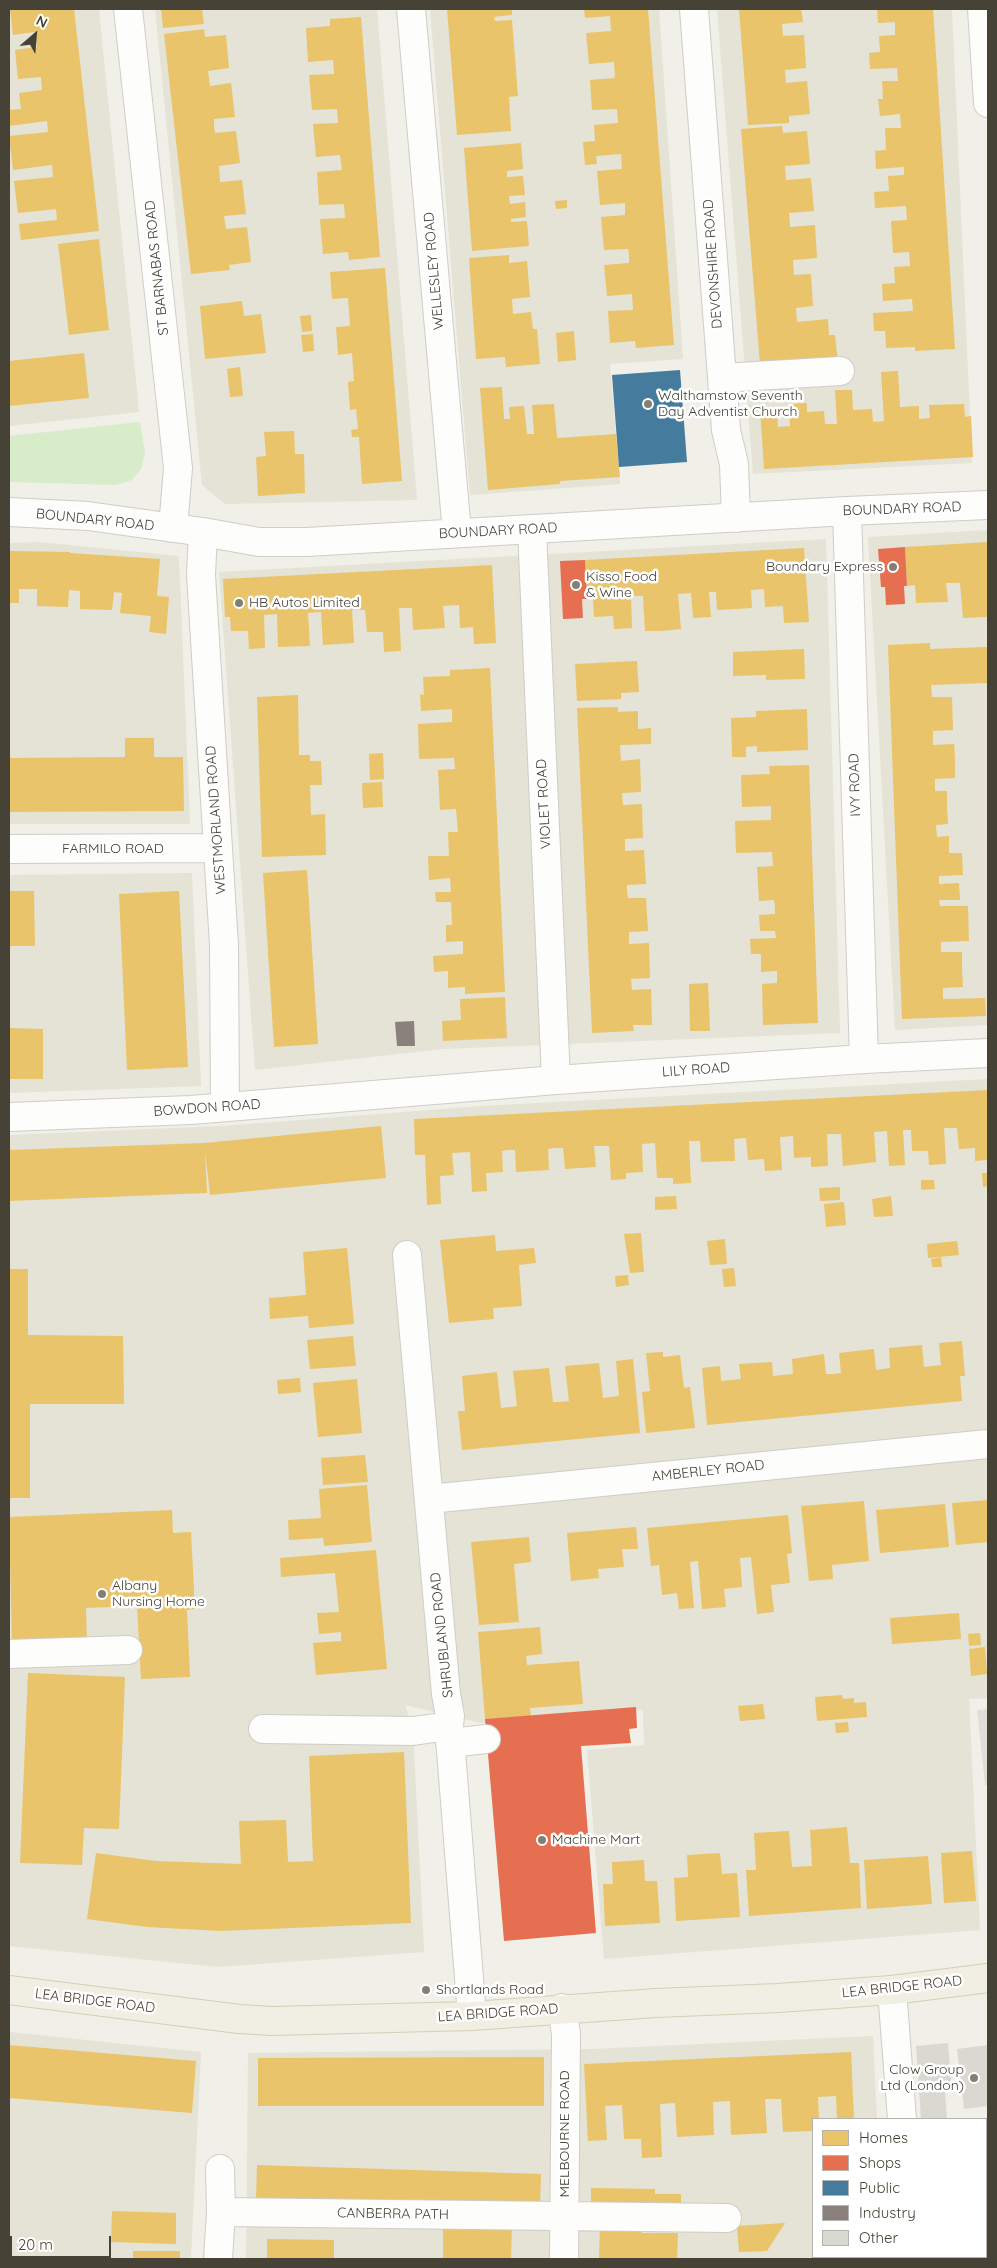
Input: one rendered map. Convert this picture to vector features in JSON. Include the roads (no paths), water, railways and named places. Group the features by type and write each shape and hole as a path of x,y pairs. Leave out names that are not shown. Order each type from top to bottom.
{"main road":[{"name":"LEA BRIDGE ROAD","path":"9,1990 247,2020 272,2021 472,2016 562,2008 892,1990 988,1978"}],"street":[{"name":"ST BARNABAS ROAD","path":"128,9 178,468 173,528"},
{"name":"WELLESLEY ROAD","path":"411,9 457,533"},
{"name":"DEVONSHIRE ROAD","path":"694,9 726,430 734,464 736,518"},
{"path":"982,9 988,103"},
{"path":"722,378 840,372"},
{"name":"BOUNDARY ROAD","path":"9,512 88,516 260,542 307,542 847,511 988,505"},
{"name":"IVY ROAD","path":"847,511 864,1059"},
{"name":"VIOLET ROAD","path":"532,529 556,1080"},
{"name":"WESTMORLAND ROAD","path":"203,532 201,575 224,945 225,1108"},
{"name":"FARMILO ROAD","path":"9,849 217,848"},
{"name":"LILY ROAD","path":"405,1092 864,1059 988,1053"},
{"name":"BOWDON ROAD","path":"9,1117 225,1108 405,1092"},
{"name":"SHRUBLAND ROAD","path":"407,1255 446,1694 450,1716 449,1735 472,2016"},
{"name":"AMBERLEY ROAD","path":"429,1499 988,1444"},
{"path":"9,1654 128,1650"},
{"path":"263,1729 413,1731 486,1739"},
{"path":"892,1990 902,2118"},
{"name":"MELBOURNE ROAD","path":"562,2008 566,2034 564,2259"},
{"path":"218,2259 221,2212 220,2169"},
{"name":"CANBERRA PATH","path":"221,2212 727,2218"}],"place":[{"name":"Walthamstow Seventh Day Adventist Church","path":"648,404"},
{"name":"Boundary Express","path":"893,567"},
{"name":"Kisso Food & Wine","path":"576,585"},
{"name":"HB Autos Limited","path":"239,603"},
{"name":"Albany Nursing Home","path":"102,1594"},
{"name":"Machine Mart","path":"542,1840"},
{"name":"Shortlands Road","path":"426,1990"},
{"name":"Clow Group Ltd (London)","path":"974,2078"}]}
